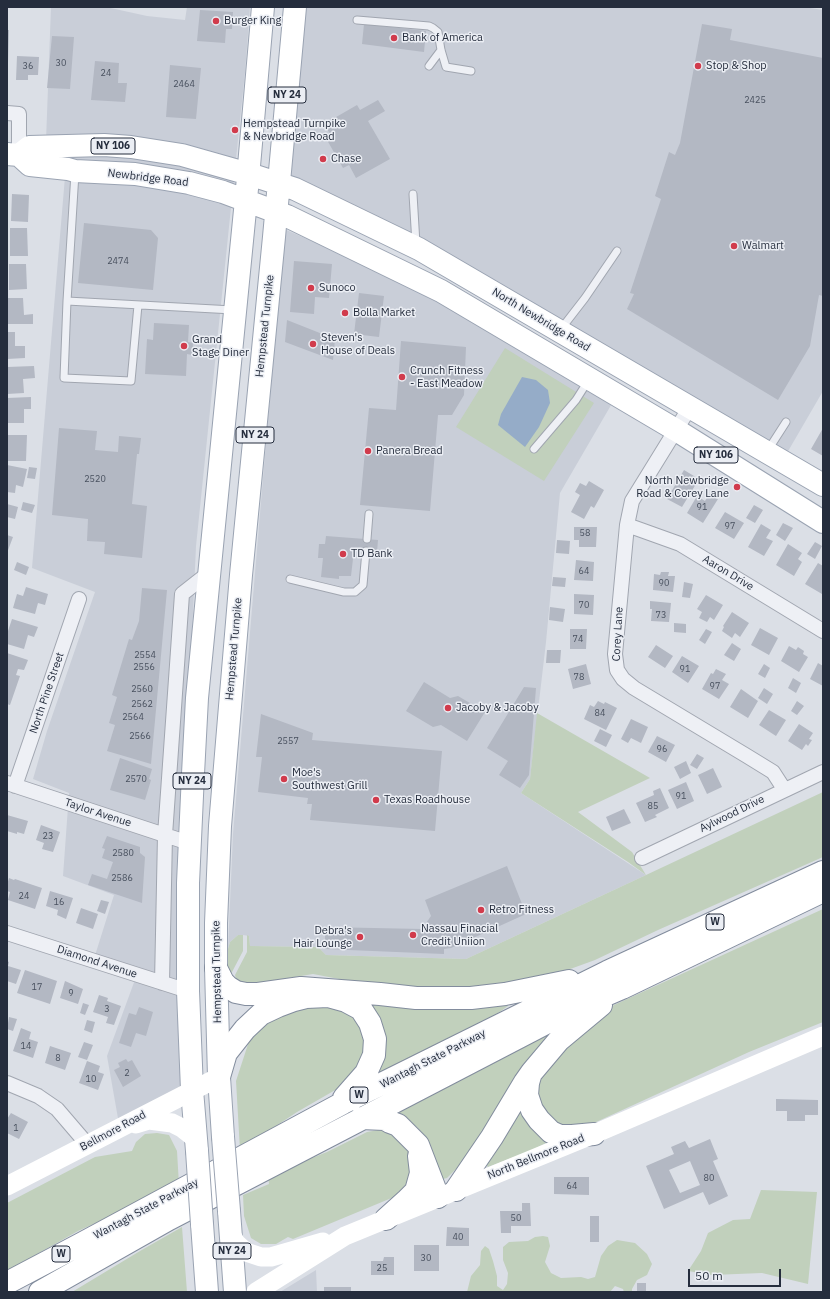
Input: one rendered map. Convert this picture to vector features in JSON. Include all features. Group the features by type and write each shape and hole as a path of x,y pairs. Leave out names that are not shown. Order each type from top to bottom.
{"main road":[{"name":"NY 24","path":"207,1292 192,1090 188,991 189,843 197,698 249,174 263,7"},
{"name":"Hempstead Turnpike","path":"235,1292 219,1076 216,923 220,826 241,575 277,212 295,7"},
{"name":"NY 106","path":"13,155 29,147 118,146 182,155 249,174"},
{"name":"Newbridge Road","path":"13,155 30,165 75,171 135,174 189,182 223,192 277,212"},
{"name":"North Newbridge Road","path":"249,174 279,183 310,196 416,247 823,485"},
{"name":"NY 106","path":"277,212 441,291 676,430 823,522"},
{"path":"544,352 560,331"},
{"path":"197,698 199,775 202,814 207,825 220,826"},
{"name":"Wantagh State Parkway","path":"7,1283 337,1106 607,972 823,872"},
{"name":"Wantagh State Parkway","path":"40,1292 169,1219 570,1010 622,988 823,891"},
{"path":"216,968 225,985 242,994 255,994 301,988 416,998 472,998 505,994 607,972"},
{"path":"361,1118 384,1119 398,1125 418,1145 447,1193 492,1137 525,1082 559,1040 622,988"},
{"path":"219,1076 226,1053 245,1029 261,1014 278,1006 306,997 328,996 346,1001 361,1009 370,1022 375,1039 374,1055 366,1073 337,1106"},
{"path":"532,1072 528,1083 527,1095 532,1110 539,1120 551,1132 560,1136 594,1134"},
{"path":"386,1219 406,1202 416,1191 421,1173 418,1145"},
{"path":"60,1292 84,1266"}],"street":[{"path":"7,113 20,114 13,155"},
{"name":"Corey Lane","path":"690,408 632,501 627,525 615,654 617,670 623,679 634,688 773,772 784,789"},
{"name":"Aaron Drive","path":"627,525 680,544 823,631"},
{"path":"162,983 165,835 182,594 210,572"},
{"name":"North Pine Street","path":"11,785 79,599"},
{"name":"Aylwood Drive","path":"642,858 784,789 823,772"},
{"name":"Taylor Avenue","path":"11,785 189,843"},
{"name":"Diamond Avenue","path":"7,933 188,991"},
{"name":"North Bellmore Road","path":"256,1292 345,1236 594,1134 823,1036"},
{"name":"Bellmore Road","path":"7,1186 219,1076"},
{"path":"7,1083 38,1096 57,1109 88,1144"},
{"path":"115,1129 149,1120 162,1121 172,1123 182,1128 196,1145"},
{"path":"231,1234 236,1243 246,1252 261,1257 271,1257 345,1236"}],"lane":[{"path":"357,20 429,26 438,32 446,68 471,71"},
{"path":"429,66 441,50"},
{"path":"75,171 64,378 132,381 138,305"},
{"path":"413,194 416,247"},
{"path":"560,331 585,298 617,251"},
{"path":"67,301 236,310"},
{"path":"534,449 576,400 589,379"},
{"path":"767,452 786,422"},
{"path":"367,539 369,514"},
{"path":"290,579 344,592 355,592 362,585 366,551"}],"shaded area":[{"path":"51,7 106,7 147,16 185,20 187,7 250,7 245,72 196,546 177,968 184,1087 119,1124 107,1056 136,977 92,965 114,895 63,876 69,793 33,779 47,731 95,592 32,568 68,141 46,141"},
{"path":"295,7 804,7 823,10 823,391 787,453 279,183"},
{"path":"284,229 386,273 614,400 560,493 546,642 530,779 521,793 646,875 466,959 326,955 318,947 250,946 249,936 243,935 238,935 230,942 228,949 233,834"},
{"path":"316,1270 317,1292 280,1292"}],"green space":[{"path":"505,348 594,403 544,481 456,427"},
{"path":"537,713 650,778 578,812 632,852 646,875 521,793 530,779"},
{"path":"823,792 823,857 658,930 595,960 540,980 493,989 397,990 313,974 245,985 237,983 235,975 247,952 247,935 249,936 250,946 318,947 326,955 466,959"},
{"path":"823,909 823,1022 749,1052 594,1123 577,1129 564,1128 539,1108 536,1091 539,1073 585,1025 614,1005"},
{"path":"238,935 243,935 243,951 231,974 227,973 228,949 230,942"},
{"path":"325,1002 352,1009 367,1030 370,1051 344,1085 297,1112 240,1150 236,1081 251,1035 273,1016"},
{"path":"368,1004 508,1004 508,1006 481,1025 376,1077"},
{"path":"557,1027 481,1144 447,1178 439,1180 428,1142 417,1127 394,1114"},
{"path":"520,1106 550,1141 530,1151 488,1167 486,1165"},
{"path":"378,1130 392,1132 416,1158 406,1192 293,1239 288,1237 276,1244 261,1244 251,1238 244,1216 243,1195 269,1184 268,1175 327,1152 367,1132"},
{"path":"157,1133 169,1135 177,1151 179,1185 78,1231 7,1271 7,1203 95,1157 132,1151 136,1142 145,1134"},
{"path":"761,1190 817,1192 808,1284 762,1273 712,1275 688,1271 701,1251 708,1233 733,1220 750,1219"},
{"path":"182,1227 187,1292 72,1292 140,1251"},
{"path":"535,1237 548,1237 550,1246 545,1262 551,1273 561,1278 581,1277 588,1279 595,1277 601,1256 608,1246 617,1240 635,1243 647,1254 652,1264 647,1275 637,1280 632,1292 624,1292 623,1289 615,1286 610,1292 467,1292 471,1276 480,1265 481,1251 485,1246 489,1249 493,1261 497,1276 497,1286 503,1290 507,1284 508,1273 503,1260 503,1247 509,1242 528,1241"}],"water":[{"path":"522,377 536,380 548,390 550,403 539,427 525,447 498,425 501,414"}],"building":[{"name":"Burger King","path":"200,10 233,12 232,29 226,29 225,43 197,41"},
{"name":"Bank of America","path":"364,24 426,31 424,52 362,44"},
{"name":"Walmart","path":"702,24 732,29 730,40 823,58 823,296 819,295 810,346 778,400 627,309 634,294 630,293 661,199 655,196 669,152 675,155 680,143"},
{"path":"7,30 9,30 8,63 7,63"},
{"path":"52,36 74,37 70,89 47,88"},
{"path":"17,56 39,57 38,75 28,75 28,80 16,80"},
{"path":"95,61 119,63 118,83 127,83 125,102 91,100"},
{"path":"170,65 201,68 196,119 166,117"},
{"path":"378,100 385,111 368,121 390,159 356,178 349,165 343,168 327,140 332,137 324,124 357,105 360,110"},
{"path":"12,194 29,195 28,222 11,221"},
{"path":"84,223 151,230 158,238 153,290 78,283"},
{"path":"10,228 27,228 28,256 10,256"},
{"path":"294,261 332,264 329,298 315,297 314,314 290,312"},
{"path":"9,264 26,264 27,289 9,290"},
{"path":"359,293 384,296 379,337 354,334"},
{"path":"7,298 23,298 24,315 33,314 33,324 7,324"},
{"path":"287,320 335,339 333,360 285,342"},
{"path":"154,323 189,325 188,342 193,343 192,355 187,354 186,376 145,374 147,339 153,340"},
{"path":"7,332 15,332 15,346 25,346 25,358 7,359"},
{"path":"401,341 466,347 464,395 452,415 438,415 430,511 360,505 369,408 396,410"},
{"path":"34,366 35,378 23,379 24,393 7,394 7,367"},
{"path":"31,397 31,409 24,409 24,423 7,423 7,398"},
{"path":"59,428 97,431 95,450 118,452 119,436 141,438 139,454 137,454 132,504 147,506 142,558 104,554 105,542 87,541 88,519 52,515"},
{"path":"823,428 823,456 811,449"},
{"path":"7,435 27,435 26,461 7,461"},
{"path":"7,465 27,469 23,487 16,485 15,493 7,492"},
{"path":"29,467 37,468 35,479 27,478"},
{"path":"684,470 699,479 682,507 667,499"},
{"path":"589,481 604,490 594,508 591,506 584,519 571,512 580,495 575,492 580,483 586,486"},
{"path":"709,494 718,499 703,523 687,513 697,496 705,501"},
{"path":"23,502 35,505 32,513 21,510"},
{"path":"7,504 18,507 15,519 7,517"},
{"path":"754,505 763,510 755,523 746,518"},
{"path":"725,512 744,523 734,539 715,528"},
{"path":"783,523 793,528 785,541 776,535"},
{"path":"761,524 771,530 766,538 773,541 764,556 748,547"},
{"path":"574,527 597,527 596,547 579,547 579,540 574,540"},
{"path":"7,535 13,537 7,553"},
{"path":"326,536 378,540 377,552 354,550 351,576 339,576 339,579 321,577 323,558 318,558 319,544 325,544"},
{"path":"557,540 570,541 569,554 556,553"},
{"path":"815,542 822,546 815,559 807,554"},
{"path":"788,544 802,553 798,559 802,562 794,576 776,565"},
{"path":"576,560 594,562 593,581 574,580"},
{"path":"17,562 29,567 26,575 14,570"},
{"path":"818,563 823,566 822,594 805,584"},
{"path":"661,572 669,572 668,576 675,576 673,592 653,590 654,574 660,575"},
{"path":"553,577 566,578 565,587 552,586"},
{"path":"684,582 693,584 690,598 682,597"},
{"path":"26,587 48,594 45,605 38,603 35,614 13,608 17,594 23,596"},
{"path":"142,588 167,590 151,764 107,751 115,725 109,723 117,697 112,695 129,639 132,640 139,621"},
{"path":"574,594 594,595 593,615 574,614"},
{"path":"706,595 723,605 714,620 710,617 707,622 699,618 702,612 697,609"},
{"path":"650,601 671,603 669,622 651,621 652,609 650,609"},
{"path":"550,607 565,609 563,622 549,620"},
{"path":"732,612 749,623 740,637 735,633 732,638 722,631 723,626"},
{"path":"12,619 38,627 34,637 28,635 24,649 7,644 7,634"},
{"path":"674,623 686,624 686,633 674,632"},
{"path":"760,628 778,638 769,655 751,645"},
{"path":"570,629 587,629 586,649 570,649"},
{"path":"706,629 712,632 705,644 699,640"},
{"path":"732,643 741,649 734,661 724,655"},
{"path":"656,645 673,656 665,668 648,657"},
{"path":"789,646 796,650 798,647 804,651 803,654 808,657 799,672 781,661"},
{"path":"547,650 561,650 560,663 546,663"},
{"path":"7,653 28,660 24,670 18,669 16,675 20,676 10,705 7,704"},
{"path":"682,656 699,666 688,683 672,672"},
{"path":"818,663 823,666 823,686 810,679"},
{"path":"586,664 591,684 573,689 568,669"},
{"path":"764,664 770,668 765,678 758,674"},
{"path":"716,669 726,674 722,680 729,684 719,699 702,689 711,673 713,674"},
{"path":"793,678 801,683 796,693 788,688"},
{"path":"424,682 450,698 458,696 485,712 467,741 441,725 433,727 406,711"},
{"path":"524,687 536,688 529,775 520,788 499,775 508,761 487,748"},
{"path":"764,688 773,694 767,704 758,698"},
{"path":"741,689 758,701 748,718 730,707"},
{"path":"598,701 604,704 605,702 617,708 606,730 584,719 590,705 594,707"},
{"path":"797,701 804,706 797,715 791,711"},
{"path":"769,710 786,720 776,736 759,725"},
{"path":"261,714 313,733 312,740 442,751 435,831 310,820 312,804 307,804 308,798 258,792 262,757 256,757"},
{"path":"631,719 648,727 641,743 631,738 628,743 621,739"},
{"path":"799,724 813,733 809,739 812,740 808,746 806,744 802,750 788,741"},
{"path":"600,729 612,735 606,747 594,741"},
{"path":"657,736 675,745 666,762 648,752"},
{"path":"697,754 704,758 697,769 690,765"},
{"path":"120,758 152,769 149,779 151,780 145,800 110,790"},
{"path":"686,761 691,773 680,779 674,767"},
{"path":"713,768 722,787 707,794 698,775"},
{"path":"686,782 694,801 677,809 668,790"},
{"path":"660,788 669,808 655,815 657,817 645,822 636,803 654,795 653,791"},
{"path":"624,809 631,823 612,831 606,817"},
{"path":"7,815 28,821 24,834 17,832 17,834 7,831"},
{"path":"41,825 60,832 53,852 42,849 44,843 36,840"},
{"path":"107,836 140,847 140,853 145,857 142,903 88,885 92,874 107,879 113,862 102,858 105,849 102,848"},
{"path":"507,866 526,914 451,948 444,949 444,954 325,949 325,927 422,929 431,916 425,900"},
{"path":"9,878 42,888 35,909 8,900 10,892 7,891 7,885"},
{"path":"50,891 73,898 66,919 57,915 58,910 46,906"},
{"path":"101,900 109,902 105,914 97,911"},
{"path":"81,908 98,914 93,929 76,923"},
{"path":"7,961 9,962 8,966 21,970 16,984 7,981"},
{"path":"25,970 57,981 50,1004 17,993"},
{"path":"65,981 83,989 78,1004 60,998"},
{"path":"99,995 108,998 107,1001 121,1006 114,1025 106,1023 108,1017 93,1012"},
{"path":"83,1003 89,1005 85,1015 80,1013"},
{"path":"139,1007 153,1012 146,1036 136,1033 131,1047 119,1043 129,1013 136,1015"},
{"path":"9,1017 17,1019 13,1031 7,1029"},
{"path":"87,1020 95,1022 92,1033 84,1030"},
{"path":"21,1028 31,1032 29,1039 38,1042 33,1058 13,1051"},
{"path":"84,1042 93,1045 87,1060 78,1057"},
{"path":"50,1046 71,1053 65,1070 45,1063"},
{"path":"126,1059 128,1062 132,1060 141,1076 123,1087 114,1070 120,1067 118,1063"},
{"path":"87,1061 100,1066 98,1072 104,1074 98,1090 79,1083"},
{"path":"776,1099 818,1100 818,1115 805,1115 805,1121 787,1121 787,1111 776,1111"},
{"path":"11,1113 28,1122 19,1139 7,1133 7,1119"},
{"path":"710,1139 718,1159 713,1161 728,1196 709,1205 703,1192 664,1209 646,1166 674,1154 671,1147 685,1141 689,1148","holes":["690,1161 700,1185 680,1193 669,1170"]},
{"path":"554,1177 589,1177 589,1195 554,1194"},
{"path":"522,1203 530,1203 531,1226 511,1226 511,1233 501,1233 500,1211 522,1211"},
{"path":"590,1216 599,1216 599,1242 590,1242"},
{"path":"447,1227 469,1228 469,1246 446,1246"},
{"path":"414,1245 439,1245 439,1271 414,1271"},
{"path":"384,1257 394,1257 394,1275 371,1275 371,1261 383,1261"},
{"path":"637,1283 646,1283 646,1292 637,1292"},
{"path":"324,1287 351,1287 351,1292 324,1292"}],"place":[{"name":"Burger King","path":"216,21"},
{"name":"Bank of America","path":"394,38"},
{"name":"Stop & Shop","path":"698,66"},
{"name":"Hempstead Turnpike & Newbridge Road","path":"235,130"},
{"name":"Chase","path":"323,159"},
{"name":"Walmart","path":"734,246"},
{"name":"Sunoco","path":"311,288"},
{"name":"Bolla Market","path":"345,313"},
{"name":"Steven's House of Deals","path":"313,344"},
{"name":"Grand Stage Diner","path":"184,346"},
{"name":"Crunch Fitness - East Meadow","path":"402,377"},
{"name":"Panera Bread","path":"368,451"},
{"name":"North Newbridge Road & Corey Lane","path":"737,487"},
{"name":"TD Bank","path":"343,554"},
{"name":"Jacoby & Jacoby","path":"448,708"},
{"name":"Moe's Southwest Grill","path":"284,779"},
{"name":"Texas Roadhouse","path":"376,800"},
{"name":"Retro Fitness","path":"481,910"},
{"name":"Nassau Finacial Credit Uniion","path":"413,935"},
{"name":"Debra's Hair Lounge","path":"360,937"}]}
